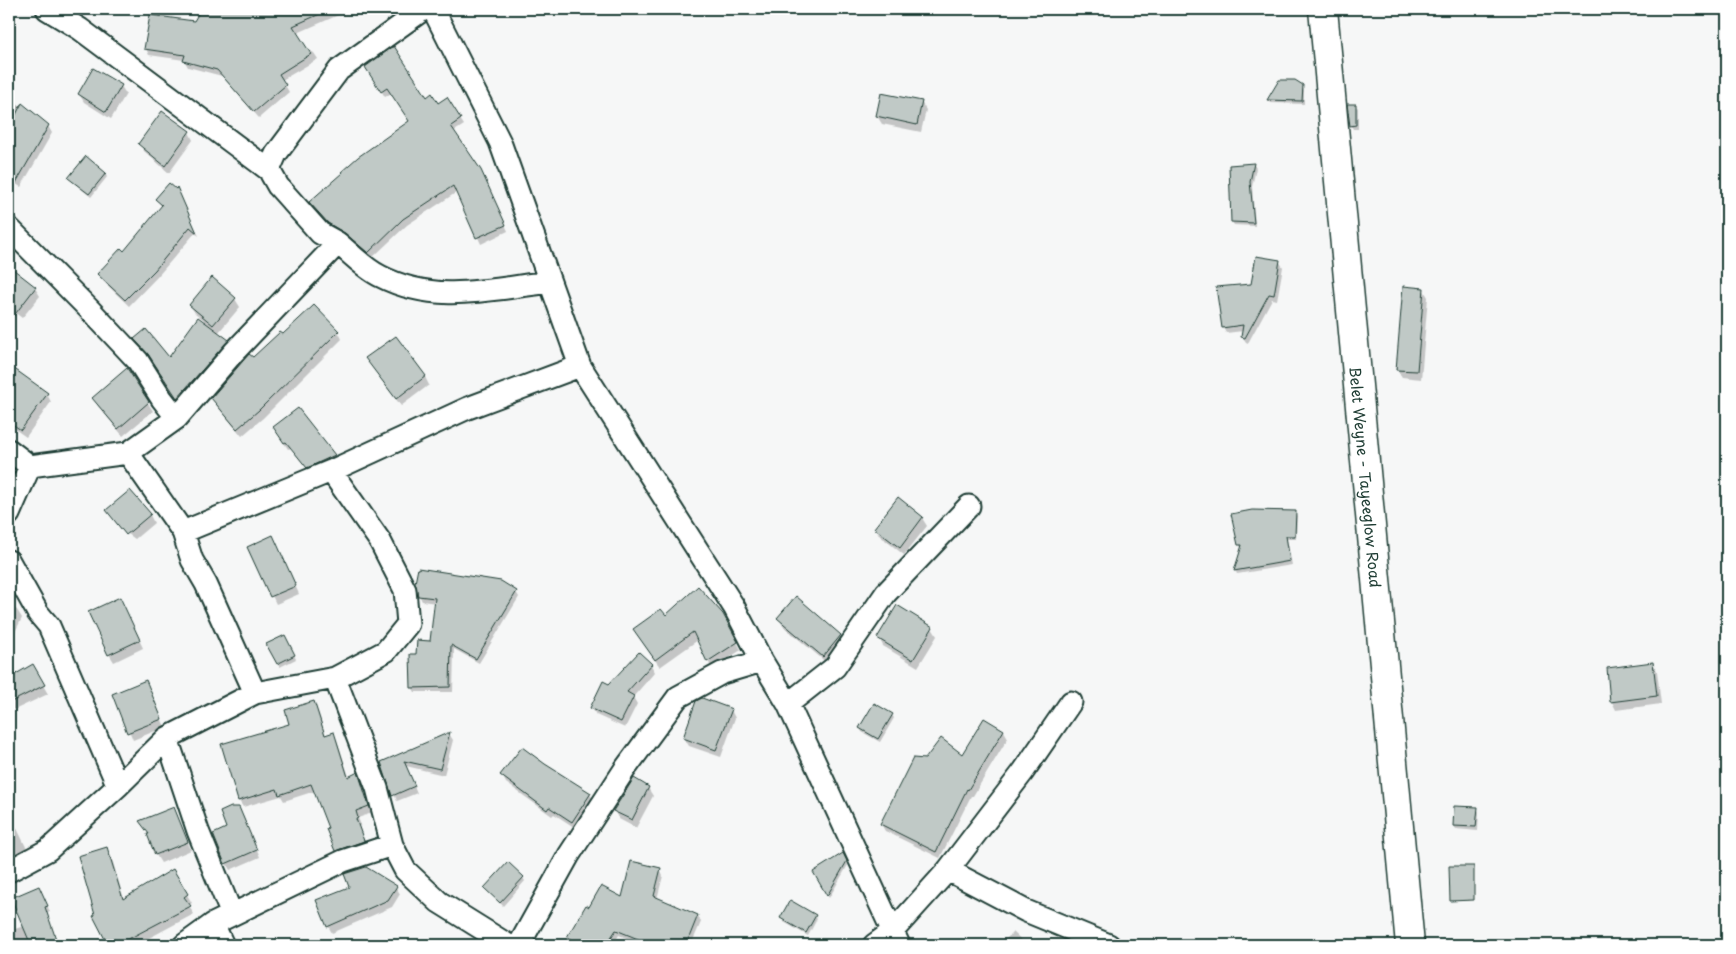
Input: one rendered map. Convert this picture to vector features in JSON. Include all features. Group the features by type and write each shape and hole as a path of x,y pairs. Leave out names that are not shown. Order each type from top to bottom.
{"main road":[{"name":"Belet Weyne - Tayeeglow Road","path":"1322,9 1410,945"}],"street":[{"path":"47,9 80,29 269,170 278,186 320,233 338,244 379,276 410,289 450,294 550,282"},
{"path":"269,170 276,154 339,70 424,9"},
{"path":"433,9 500,142 580,366 734,607 762,661 788,704 896,938"},
{"path":"9,228 138,361 162,399 177,418"},
{"path":"9,450 30,466 128,453 177,418 234,352 338,244"},
{"path":"183,532 331,471 468,408 580,366"},
{"path":"128,453 183,532 192,560 206,584 255,693"},
{"path":"9,514 30,466"},
{"path":"9,871 48,850 167,738 255,693 335,678 386,651 408,624 405,590 380,541 331,471"},
{"path":"788,704 835,667 886,593 969,506"},
{"path":"9,561 38,613 49,626 118,786"},
{"path":"519,945 569,854 624,769 678,698 722,674 762,661"},
{"path":"335,678 377,788 392,845 405,870 439,902 508,945"},
{"path":"874,945 896,938 1023,772 1070,702"},
{"path":"167,738 198,831 232,915"},
{"path":"184,945 213,924 343,861 392,845"},
{"path":"948,870 1026,911 1109,945"},
{"path":"213,924 223,945"}],"building":[{"path":"201,9 331,9 293,26 311,54 279,74 286,85 254,112 217,70 183,61 185,55 144,49 150,15 194,21"},
{"path":"394,46 427,97 432,93 438,103 447,97 461,119 451,126 481,170 506,225 476,238 453,186 403,219 368,253 346,234 328,223 309,202 358,157 409,121 387,88 381,92 365,67"},
{"path":"93,68 122,85 106,112 78,94"},
{"path":"1279,80 1295,80 1303,85 1302,101 1267,100"},
{"path":"881,93 922,101 917,125 876,116"},
{"path":"22,103 49,125 9,195 9,128"},
{"path":"1347,104 1356,104 1356,125 1350,126"},
{"path":"162,111 190,131 165,166 138,144"},
{"path":"86,156 106,173 89,194 68,178"},
{"path":"1254,163 1250,182 1254,223 1231,222 1229,165"},
{"path":"169,183 176,189 177,187 197,233 190,227 155,270 125,300 97,274 121,248 124,251 162,205 155,199"},
{"path":"1256,256 1280,260 1274,295 1269,294 1245,338 1241,337 1243,325 1222,328 1216,287 1251,284"},
{"path":"9,266 36,287 9,322"},
{"path":"212,277 236,298 213,325 189,305"},
{"path":"1403,286 1424,288 1417,371 1396,370"},
{"path":"314,305 339,331 259,410 237,429 211,398 249,354 253,357 280,332 283,334"},
{"path":"198,317 229,340 177,398 148,354 134,339 146,329 169,357"},
{"path":"396,336 426,376 396,399 365,358"},
{"path":"9,365 48,393 21,430 9,422"},
{"path":"127,368 149,402 118,429 92,398"},
{"path":"298,408 335,455 307,468 286,442 284,443 273,427"},
{"path":"130,490 151,514 126,535 106,510"},
{"path":"898,497 923,517 900,548 874,528"},
{"path":"1252,510 1296,511 1295,536 1286,536 1290,561 1234,571 1242,545 1238,545 1231,514"},
{"path":"273,535 296,586 270,597 247,547"},
{"path":"418,568 501,581 517,591 476,659 451,645 450,687 411,688 410,654 416,654 417,640 430,641 435,598 418,596 415,583"},
{"path":"698,586 723,614 738,642 707,662 693,632 655,660 633,629 661,609 666,615"},
{"path":"796,596 841,635 823,657 777,618"},
{"path":"120,597 140,640 108,655 88,612"},
{"path":"897,605 933,627 913,660 877,638"},
{"path":"285,635 295,655 277,664 266,644"},
{"path":"639,652 652,664 627,692 634,696 621,722 590,708 603,681 609,684"},
{"path":"1653,662 1657,696 1610,702 1607,668"},
{"path":"33,664 45,685 9,703 9,678"},
{"path":"146,680 162,719 127,733 112,694"},
{"path":"702,698 732,709 716,750 683,738 696,701"},
{"path":"314,701 325,735 334,732 348,777 358,772 369,806 356,811 358,818 356,819 364,841 335,851 311,784 279,795 277,789 238,801 221,744 289,724 285,710"},
{"path":"874,703 893,714 878,739 859,728"},
{"path":"984,718 1004,730 967,789 936,852 880,824 913,758 925,759 941,738 962,754"},
{"path":"450,732 440,769 404,761 415,786 392,796 381,762"},
{"path":"522,747 591,793 572,822 549,807 547,810 500,775"},
{"path":"634,778 649,787 632,820 613,811"},
{"path":"1454,806 1478,807 1476,827 1453,826"},
{"path":"174,807 188,842 155,855 147,834 149,834 139,821"},
{"path":"231,807 239,807 257,850 225,864 213,834 226,828 220,812"},
{"path":"107,847 123,899 173,869 188,894 184,897 191,906 117,945 108,945 93,916 95,915 78,856"},
{"path":"843,853 847,861 827,896 813,872"},
{"path":"631,861 661,868 654,896 698,915 686,945 653,945 616,930 606,945 581,945 567,937 586,905 589,907 601,886 622,897"},
{"path":"508,862 524,877 500,903 484,888"},
{"path":"1449,866 1474,866 1474,900 1450,901"},
{"path":"366,867 397,886 388,900 327,927 316,900 349,887 344,874"},
{"path":"39,886 48,906 45,907 58,945 31,945 11,898"},
{"path":"790,900 816,915 806,933 780,918"}]}
